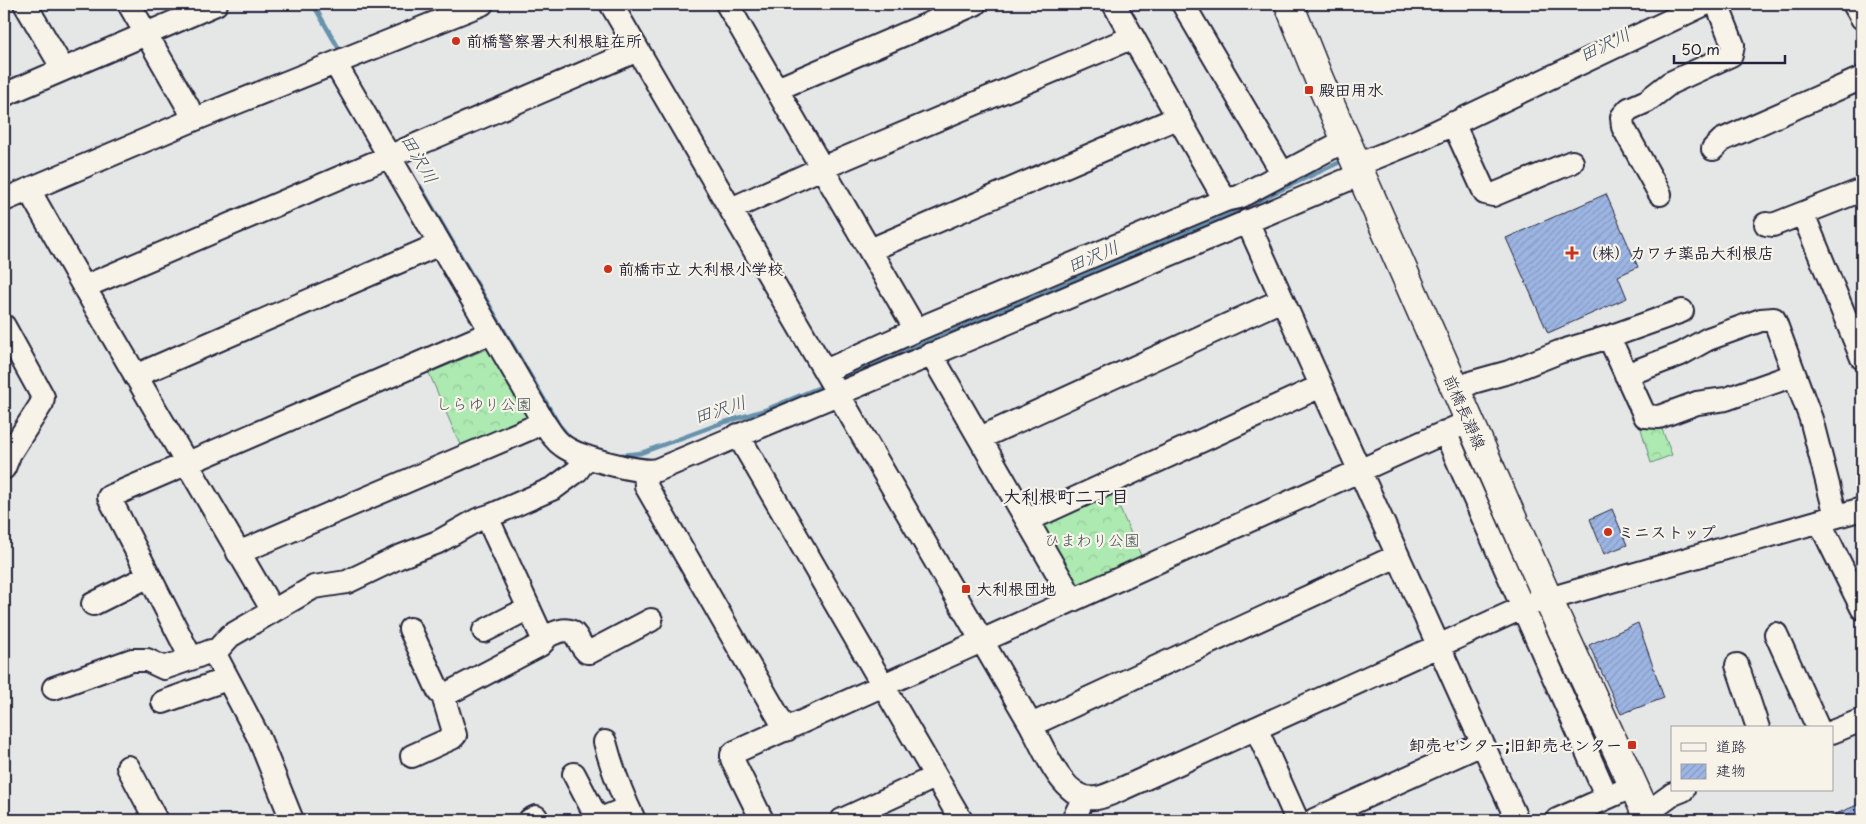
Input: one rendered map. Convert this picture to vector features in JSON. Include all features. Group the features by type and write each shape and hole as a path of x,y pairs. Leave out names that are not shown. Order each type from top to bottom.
{"main road":[{"name":"前橋長瀞線","path":"1289,4 1302,40 1456,390 1458,427 1536,604 1634,786 1648,817"}],"street":[{"path":"25,4 63,69"},
{"path":"129,4 188,107 193,120"},
{"path":"4,95 216,4"},
{"path":"4,200 193,120 482,4"},
{"path":"611,4 1062,780 1074,792 1084,797 1097,798 1108,794 1536,604 1862,509"},
{"path":"777,89 975,4"},
{"path":"1114,4 1225,200"},
{"path":"1183,4 1282,174"},
{"path":"335,63 543,421 562,446 586,457 645,471 657,470 1247,222 1704,4"},
{"path":"1660,194 1623,127 1622,117 1629,109 1647,101 1670,83 1731,55 1733,45 1717,4"},
{"path":"1854,4 1862,18"},
{"path":"732,5 777,89 916,330"},
{"path":"731,209 822,168 1133,37"},
{"path":"84,287 638,50"},
{"path":"1713,149 1722,140 1862,78"},
{"path":"870,250 1179,117"},
{"path":"1453,123 1484,192 1493,195 1572,162"},
{"path":"825,371 916,330 1225,200 1239,197 1346,140"},
{"path":"29,190 186,464 273,611"},
{"path":"1766,224 1773,226 1862,190"},
{"path":"1803,214 1859,364"},
{"path":"1247,222 1361,470 1397,556 1517,820"},
{"path":"135,376 440,244"},
{"path":"1073,264 1083,290"},
{"path":"980,438 1282,300"},
{"path":"1456,390 1473,382 1509,372 1559,352 1609,337 1682,311"},
{"path":"1626,375 1681,354 1708,338 1761,320 1774,319 1811,420 1829,519 1825,533 1862,608"},
{"path":"4,326 44,397 10,453 4,468"},
{"path":"193,658 190,656 109,497 492,332"},
{"path":"1609,337 1644,416 1659,417 1697,402 1726,399 1794,375"},
{"path":"931,354 1073,600"},
{"path":"1028,520 1321,386"},
{"path":"238,553 529,429 543,421"},
{"path":"762,820 732,759 732,755 735,752 1458,427"},
{"path":"738,435 961,820"},
{"path":"216,653 230,636 314,587 347,582 400,557 438,542 470,524 554,488 576,470 586,457"},
{"path":"645,471 646,486 786,730"},
{"path":"487,517 529,608 552,634"},
{"path":"1031,725 1397,556"},
{"path":"93,604 150,576"},
{"path":"1536,604 1607,797"},
{"path":"484,631 529,608"},
{"path":"443,696 540,645 552,634 565,629 574,633 580,645 586,652 590,652 651,620"},
{"path":"410,629 439,692 443,696 455,735 412,756"},
{"path":"1776,634 1817,726"},
{"path":"54,688 132,660 148,660 164,668 211,651 216,653"},
{"path":"216,653 226,679 262,745 292,820"},
{"path":"1737,665 1757,726"},
{"path":"163,702 226,679"},
{"path":"1834,731 1862,720"},
{"path":"1256,728 1297,820"},
{"path":"574,774 598,820 631,814 610,762 605,742"},
{"path":"1314,820 1482,744"},
{"path":"128,767 156,820"},
{"path":"842,820 935,777"},
{"path":"1557,820 1634,786"},
{"path":"1648,817 1673,794 1678,792"},
{"path":"1073,820 1084,797"}],"green space":[{"name":"しらゆり公園","path":"487,349 498,352 536,416 465,456 429,373"},
{"path":"1639,422 1650,429 1660,424 1672,455 1651,463"},
{"name":"ひまわり公園","path":"1111,489 1143,560 1083,587 1073,584 1040,526"}],"building":[{"name":"（株）カワチ薬品大利根店","path":"1606,194 1638,267 1618,276 1627,298 1548,333 1506,238"},
{"name":"ミニストップ","path":"1612,509 1627,545 1604,554 1590,519"},
{"path":"1638,623 1664,698 1621,714 1589,645"},
{"path":"1862,803 1862,820 1822,820"}],"waterway":[{"name":"田沢川","path":"313,4 342,54"},
{"name":"田沢川","path":"837,380 1225,216 1338,163"},
{"name":"田沢川","path":"420,186 559,425 571,439"},
{"name":"田沢川","path":"621,455 641,453 719,424 765,410 825,385"}],"place":[{"name":"前橋警察署大利根駐在所","path":"456,41"},
{"name":"殿田用水","path":"1309,90"},
{"name":"（株）カワチ薬品大利根店","path":"1572,253"},
{"name":"前橋市立 大利根小学校","path":"608,269"},
{"name":"ミニストップ","path":"1608,532"},
{"name":"大利根団地","path":"966,589"},
{"name":"卸売センター;旧卸売センター","path":"1632,745"}],"district":[{"name":"大利根町二丁目","path":"1066,497"}]}
